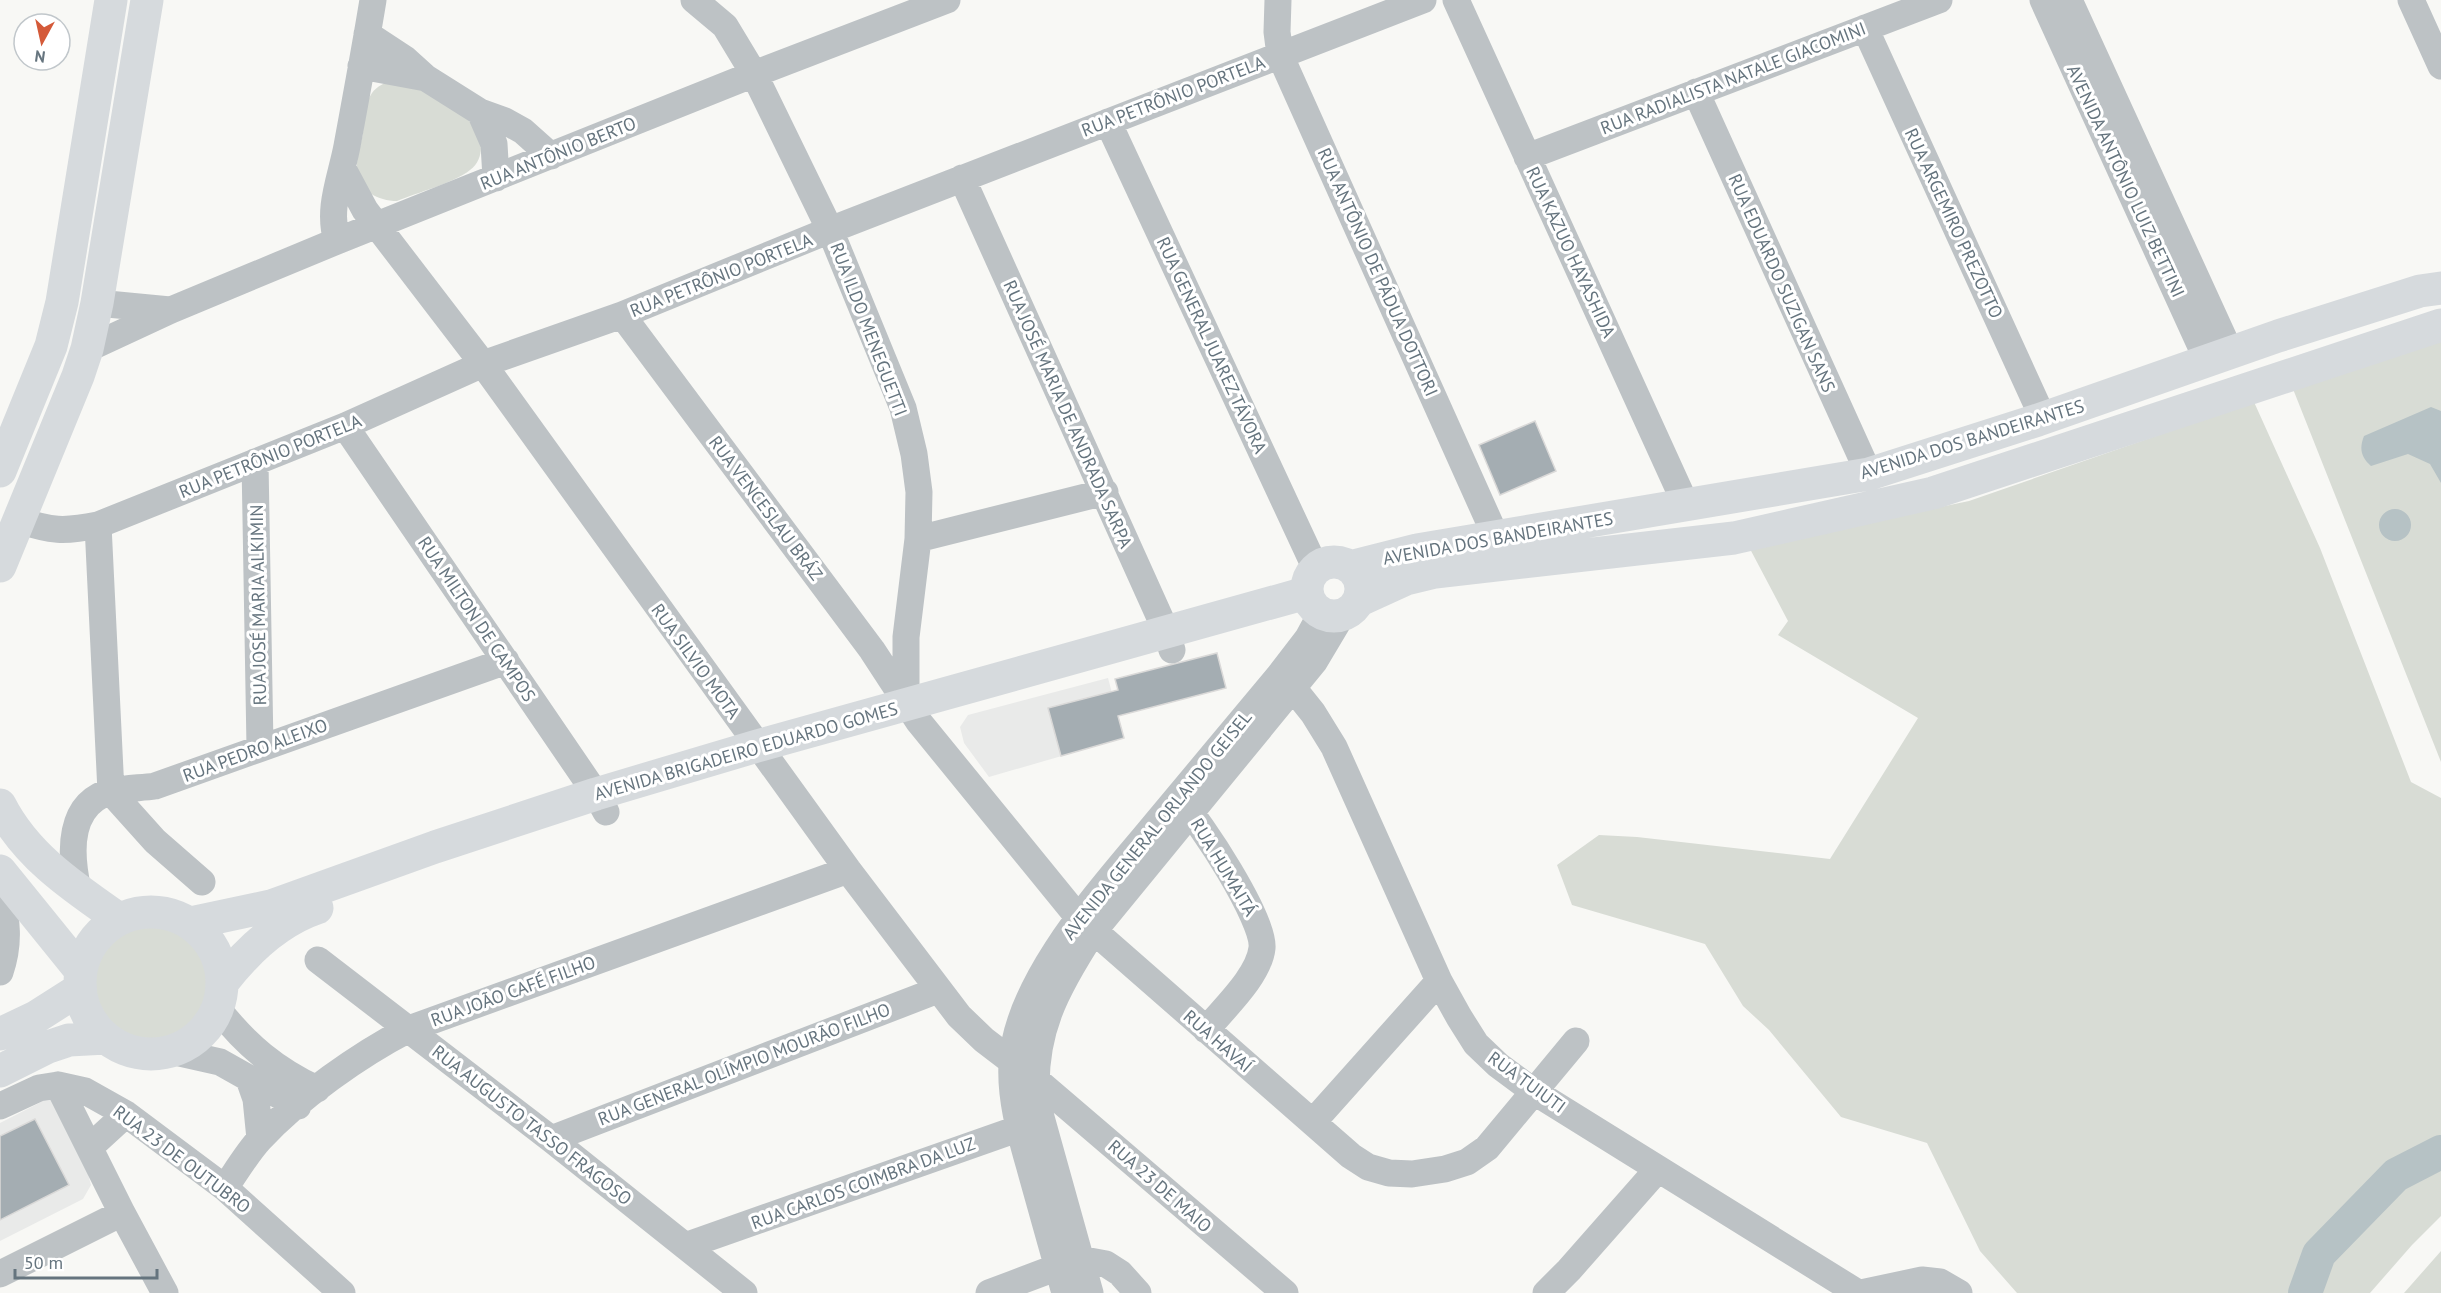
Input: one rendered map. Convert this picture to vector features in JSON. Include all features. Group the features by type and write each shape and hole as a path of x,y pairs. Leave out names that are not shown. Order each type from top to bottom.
{"main road":[{"path":"0,471 51,346 62,302 111,0"},
{"path":"0,566 87,349 97,303 147,0"},
{"name":"AVENIDA DOS BANDEIRANTES","path":"1327,600 1361,582 1350,567 1418,550 1869,474 2043,418 2278,336 2420,291 2441,288"},
{"name":"AVENIDA DOS BANDEIRANTES","path":"1327,600 1435,572 1746,535 1932,493 2441,325"},
{"path":"2082,442 2103,428 2139,410 2225,381 2234,371 2220,358"},
{"name":"AVENIDA BRIGADEIRO EDUARDO GOMES","path":"190,924 271,906 435,847 601,803 1169,640 1327,600"},
{"name":"AVENIDA BRIGADEIRO EDUARDO GOMES","path":"220,996 236,965 270,934 309,910 601,803"},
{"path":"0,805 12,828 35,854 119,920"},
{"path":"0,871 81,980"},
{"path":"143,912 174,916 190,924 205,936 215,951 221,968 220,996 207,1028 191,1042 171,1052 149,1054 126,1050 106,1038 93,1024 84,1008 81,980 86,955 94,940 119,920 143,912"},
{"path":"0,1034 36,1017 81,980"},
{"path":"0,1071 48,1047 69,1040 106,1038"}],"street":[{"path":"337,240 332,225 333,209 343,169 373,0"},
{"name":"RUA ILDO MENEGUETTI","path":"694,0 725,26 754,74 830,230 903,408 914,454 919,492 918,539 906,637 912,713"},
{"name":"RUA ANTÔNIO BERTO","path":"87,349 171,310 337,240 754,74 914,6 947,0"},
{"name":"RUA PETRÔNIO PORTELA","path":"18,520 45,529 70,531 98,525 345,426 483,364 622,315 962,178 1423,0"},
{"name":"RUA KAZUO HAYASHIDA","path":"1456,0 1686,505"},
{"name":"RUA RADIALISTA NATALE GIACOMINI","path":"1527,157 1940,0"},
{"name":"AVENIDA ANTÔNIO LUIZ BETTINI","path":"2043,0 2220,358"},
{"name":"AVENIDA ANTÔNIO LUIZ BETTINI","path":"2069,0 2220,358"},
{"path":"2411,0 2441,66"},
{"name":"RUA ANTÔNIO DE PÁDUA DOTTORI","path":"1279,1 1298,25 1309,44"},
{"name":"RUA ANTÔNIO DE PÁDUA DOTTORI","path":"1279,1 1277,32 1280,55 1496,537"},
{"name":"RUA ARGEMIRO PREZOTTO","path":"1865,28 2043,418"},
{"path":"367,34 405,59 426,78 480,112 505,121 523,131 551,156"},
{"path":"361,66 426,78"},
{"name":"RUA EDUARDO SUZIGAN SANS","path":"1696,92 1869,474"},
{"path":"480,112 494,144 496,178"},
{"name":"RUA GENERAL JUAREZ TÁVORA","path":"1108,122 1327,600"},
{"name":"RUA SILVIO MOTA","path":"343,169 365,210 378,224 483,364 764,755 938,990 959,1016 1012,1063 1035,1079"},
{"name":"RUA JOSÉ MARIA DE ANDRADA SARPA","path":"962,178 1105,492 1169,640"},
{"name":"RUA ANTÔNIO BERTO","path":"97,303 171,310"},
{"name":"RUA VENCESLAU BRÁZ","path":"622,315 872,650 912,713"},
{"name":"RUA MILTON DE CAMPOS","path":"345,426 601,803"},
{"name":"RUA JOSÉ MARIA ALKIMIN","path":"255,462 260,747"},
{"path":"918,539 1105,492"},
{"path":"98,525 111,792 155,841 202,882"},
{"name":"AVENIDA GENERAL ORLANDO GEISEL","path":"1184,805 1293,688 1314,662 1327,600"},
{"name":"AVENIDA GENERAL ORLANDO GEISEL","path":"1090,1293 1067,1273 1030,1124 1013,1094 1012,1063 1016,1038 1027,1006 1047,965 1086,925 1184,805 1294,657 1327,600"},
{"path":"872,650 891,647 906,637"},
{"name":"RUA PEDRO ALEIXO","path":"78,890 72,853 74,833 80,816 91,802 111,792 155,786 506,661"},
{"name":"RUA TUIUTI","path":"1293,688 1313,713 1334,747 1439,981 1476,1044 1498,1065 1533,1091 1860,1293"},
{"name":"RUA HAVAÍ","path":"912,713 1086,925 1351,1156 1368,1167 1389,1173 1412,1174 1445,1169 1467,1162 1486,1148 1576,1041"},
{"name":"RUA HUMAITÁ","path":"1184,805 1204,830 1256,920 1263,946 1255,970 1206,1030"},
{"name":"RUA JOÃO CAFÉ FILHO","path":"225,1188 260,1139 307,1097 373,1047 409,1029 848,870"},
{"path":"0,890 8,931 6,955 0,972"},
{"name":"AVENIDA GENERAL ORLANDO GEISEL","path":"1030,1124 1038,1050 1047,1014 1086,925"},
{"name":"RUA AUGUSTO TASSO FRAGOSO","path":"318,960 551,1138 744,1293"},
{"path":"1312,1122 1439,981"},
{"name":"RUA GENERAL OLÍMPIO MOURÃO FILHO","path":"551,1138 938,990"},
{"path":"220,996 234,1030 258,1054 293,1078 307,1097"},
{"path":"171,1052 220,1062 236,1069 249,1079 307,1097"},
{"path":"249,1079 256,1099 260,1139"},
{"name":"RUA 23 DE MAIO","path":"1035,1079 1286,1293"},
{"path":"58,1085 165,1293"},
{"name":"RUA 23 DE OUTUBRO","path":"0,1106 39,1088 58,1085 85,1090 126,1114 225,1188 342,1293"},
{"path":"90,1148 126,1114"},
{"name":"RUA CARLOS COIMBRA DA LUZ","path":"685,1246 1030,1124"},
{"path":"1546,1293 1658,1169"},
{"path":"0,1274 122,1213"},
{"path":"989,1293 1106,1264 1120,1273 1138,1293"},
{"path":"1860,1293 1922,1280 1949,1287"}],"shaded area":[{"path":"392,80 403,80 451,106 472,124 479,135 481,146 477,162 463,175 397,201 383,199 371,193 361,184 357,170 367,102 376,88"},
{"path":"2441,339 2441,762 2293,389"},
{"path":"2254,402 2320,548 2411,782 2441,798 2441,1216 2370,1293 2017,1293 1980,1251 1927,1143 1841,1117 1769,1030 1743,1006 1705,944 1572,905 1557,865 1599,835 1637,837 1830,859 1918,718 1778,635 1788,621 1749,547 1969,501"},
{"path":"2431,407 2441,411 2441,483 2430,464 2408,454 2371,466 2368,463 2362,452 2364,436"},
{"path":"2395,509 2406,514 2411,525 2406,536 2395,541 2384,536 2379,525 2384,514"},
{"path":"1108,678 1124,738 989,777 964,743 960,727 968,715"},
{"path":"151,923 174,928 193,941 206,960 211,983 206,1006 193,1025 174,1038 151,1043 128,1038 109,1025 96,1006 91,983 96,960 109,941 128,928"},
{"path":"47,1099 54,1100 85,1163 91,1185 83,1199 0,1241 0,1123"},
{"path":"2441,1251 2441,1293 2404,1293"}],"building":[{"path":"1535,421 1556,471 1500,495 1479,445"},
{"path":"1217,653 1226,688 1118,716 1124,738 1061,756 1048,708 1118,690 1115,679"},
{"path":"35,1119 69,1185 0,1220 0,1136"}],"waterway":[{"path":"2305,1293 2319,1254 2396,1175 2441,1152"}]}
